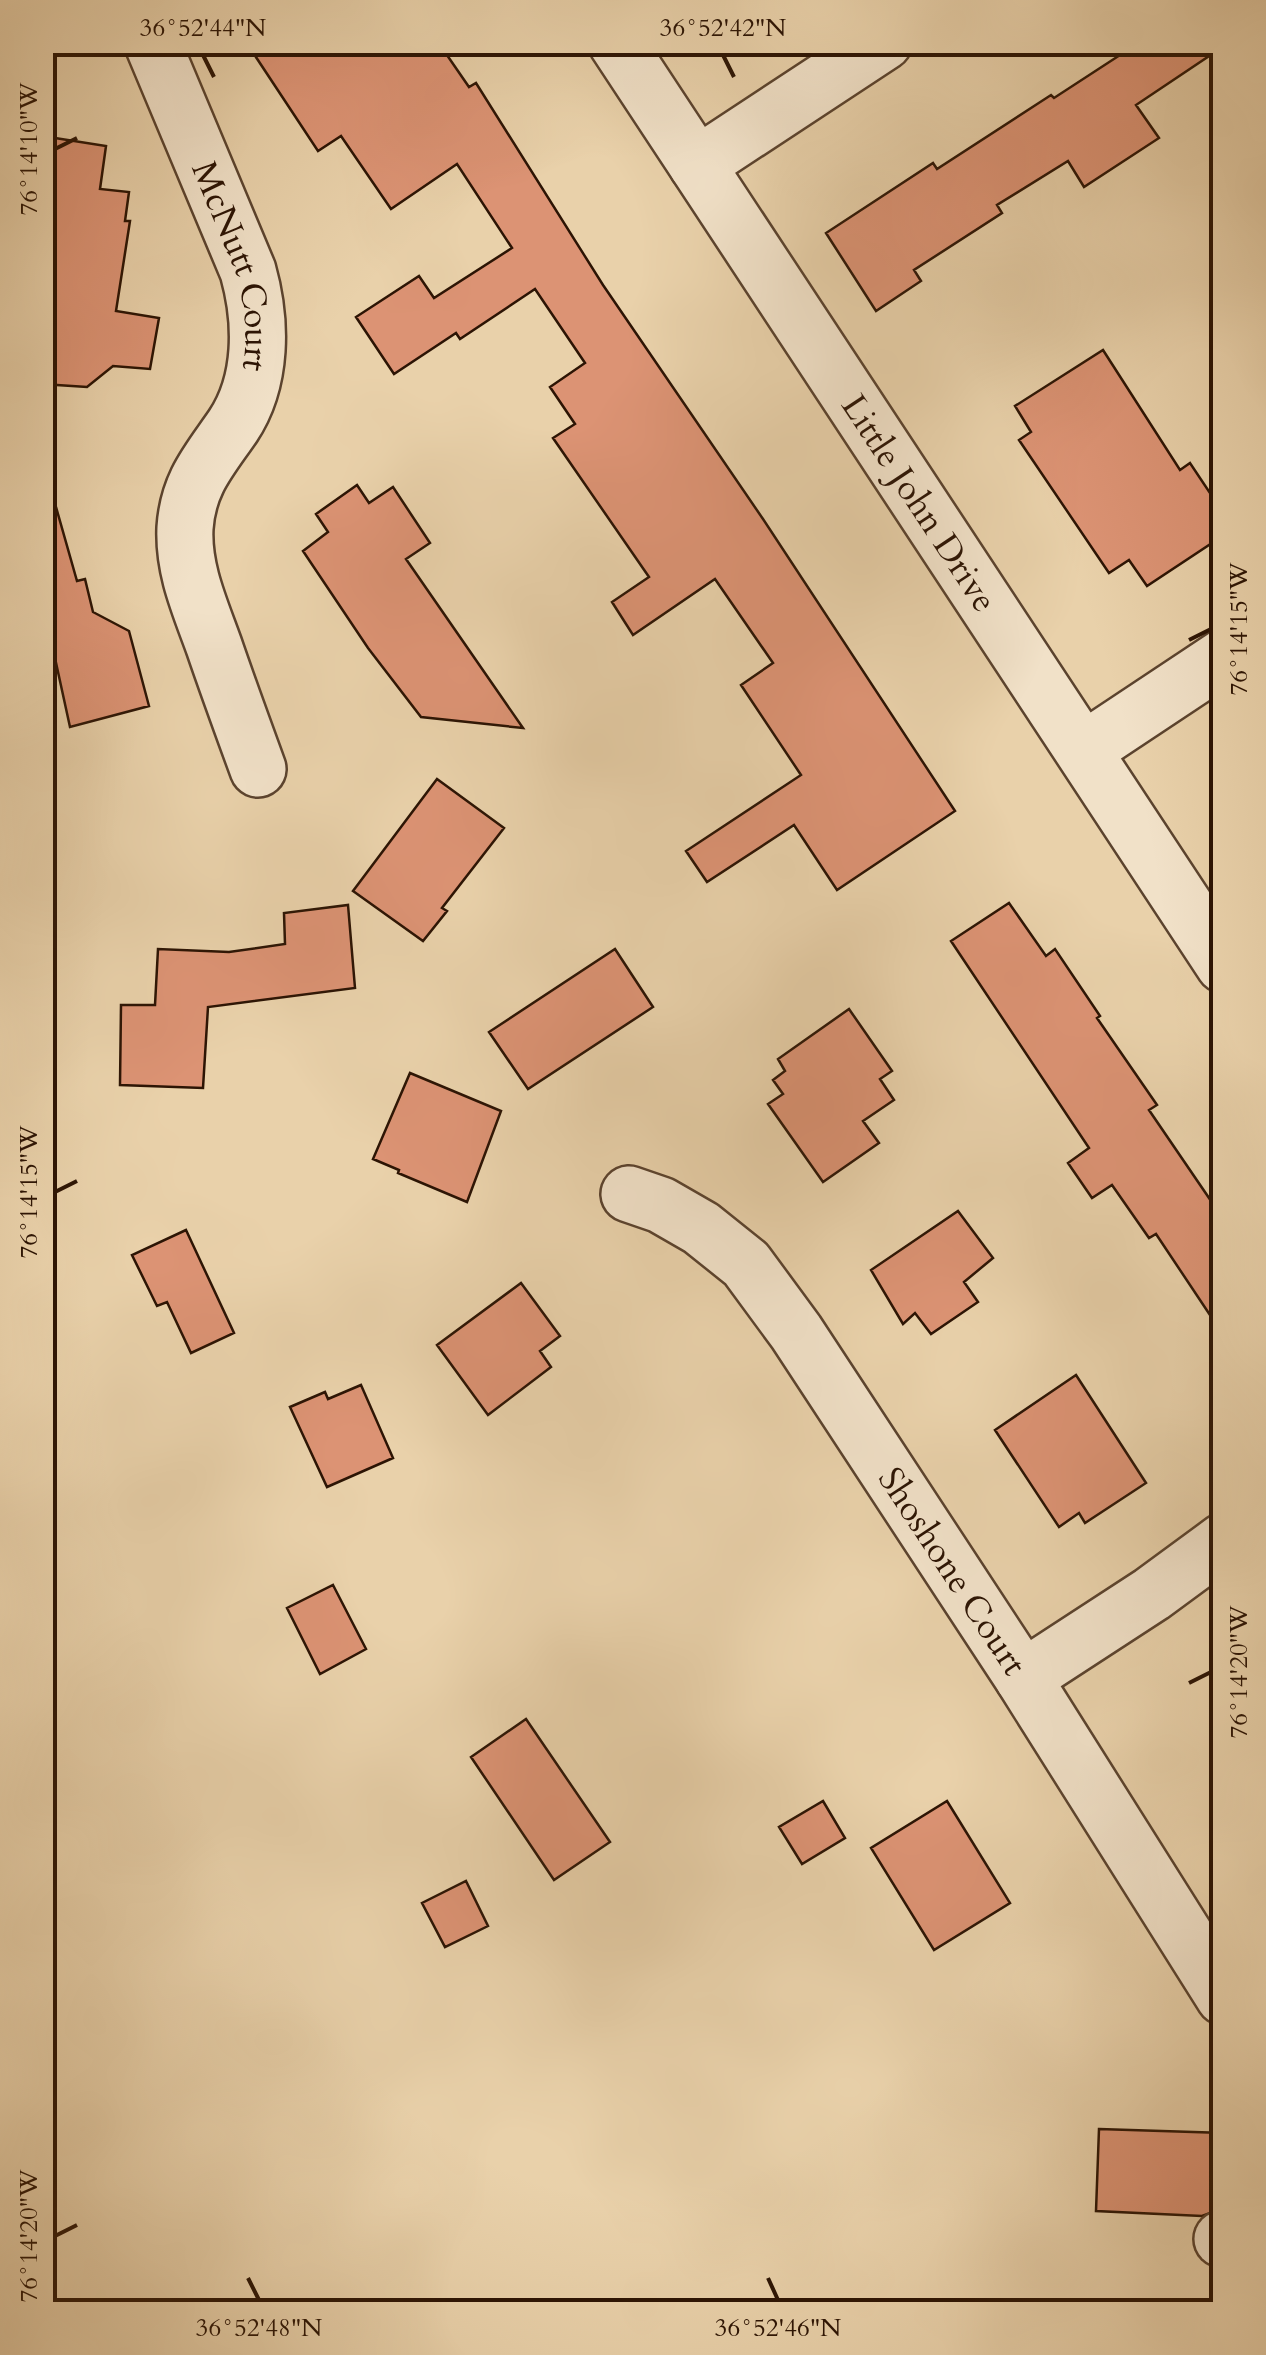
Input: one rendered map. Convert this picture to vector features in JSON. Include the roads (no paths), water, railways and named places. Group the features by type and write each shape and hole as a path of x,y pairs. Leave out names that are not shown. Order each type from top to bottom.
{"street":[{"name":"McNutt Court","path":"152,42 256,297 259,335 252,381 235,423 206,460 194,484 185,526 187,570 258,769"},
{"name":"Little John Drive","path":"616,42 1224,964"},
{"path":"697,165 884,42"},
{"path":"1084,750 1224,657"},
{"name":"Shoshone Court","path":"629,1194 701,1228 746,1264 796,1332 1023,1678 1224,1997"},
{"path":"1023,1678 1152,1594 1224,1541"}]}
